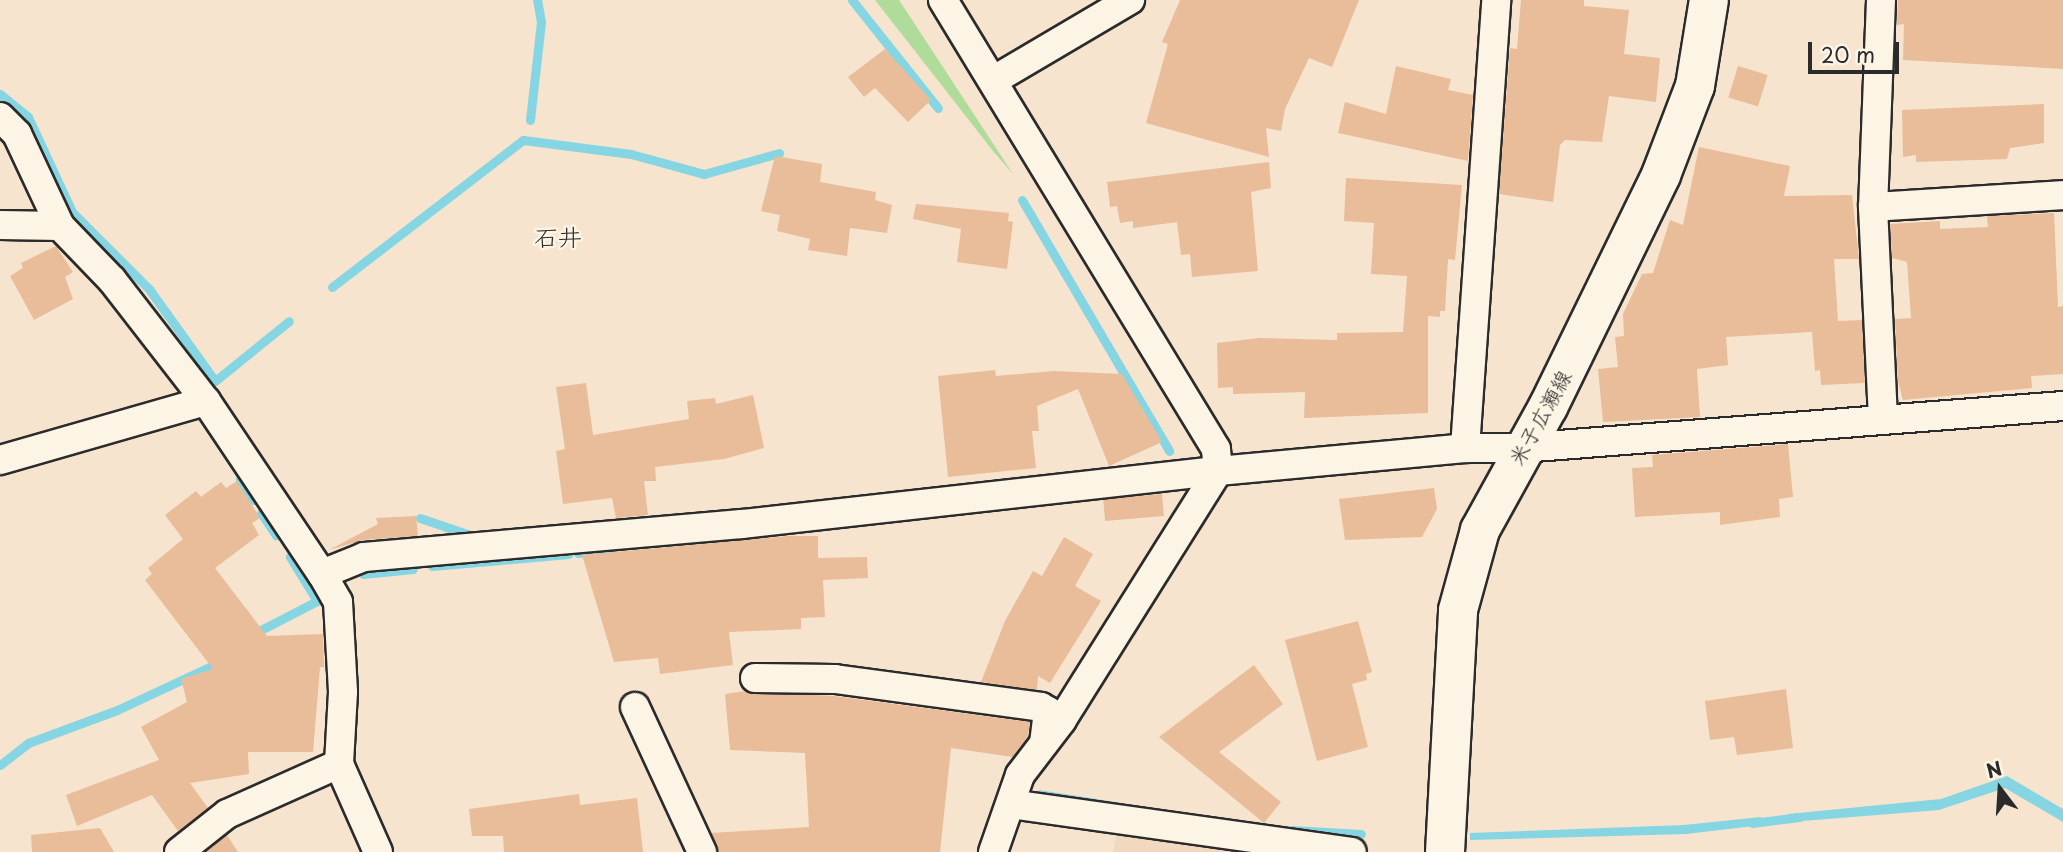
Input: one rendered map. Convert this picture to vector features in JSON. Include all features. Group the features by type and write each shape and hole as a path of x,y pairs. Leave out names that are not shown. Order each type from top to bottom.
{"main road":[{"name":"米子広瀬線","path":"1445,852 1458,610 1480,530 1521,448 1548,407 1678,134 1695,86 1709,0"}],"street":[{"path":"943,0 1216,449 1218,471 1044,743 1020,775 993,852"},
{"path":"994,80 1130,0"},
{"path":"1465,448 1496,0"},
{"path":"1881,0 1873,207 1883,418"},
{"path":"0,117 17,134 60,226 113,280 206,401 322,574 338,603 342,681 339,764 378,852"},
{"path":"1873,207 2063,195"},
{"path":"0,225 60,226"},
{"path":"0,460 206,401"},
{"path":"322,574 364,557 742,524 1218,471 1465,448 1521,448 2063,406"},
{"path":"755,678 835,679 1041,706 1048,711 1044,743"},
{"path":"635,707 702,852"},
{"path":"179,852 227,814 339,764"},
{"path":"1011,804 1352,852"}],"shaded area":[{"path":"1117,830 1304,852 1113,852"}],"green space":[{"path":"875,0 899,0 1013,174 993,151"}],"water":[{"path":"2007,776 2063,809 2063,822 2005,788 1939,810 1790,822 1788,814 1941,799"},
{"path":"1039,790 1301,829 1299,834 1039,796"},
{"path":"1761,817 1763,825 1686,834 1470,840 1470,833 1684,825"}],"building":[{"path":"1180,0 1359,0 1332,67 1309,58 1285,109 1281,131 1266,128 1269,157 1146,123 1168,44 1162,42"},
{"path":"1521,0 1584,0 1584,6 1629,10 1624,54 1660,58 1656,102 1609,96 1602,142 1565,140 1560,145 1553,202 1499,194 1510,48 1517,49"},
{"path":"1898,0 2063,0 2063,69 1903,60 1904,24 1897,25"},
{"path":"885,49 931,100 908,122 875,88 864,97 848,77"},
{"path":"1396,66 1451,79 1448,90 1473,95 1468,161 1338,133 1345,102 1386,114"},
{"path":"1738,66 1768,75 1758,107 1728,98"},
{"path":"2044,104 2044,143 2010,148 2007,159 1916,162 1916,155 1903,157 1902,110"},
{"path":"1699,147 1790,166 1784,196 1852,195 1859,259 1834,259 1838,321 1862,320 1865,383 1821,385 1820,370 1815,371 1812,332 1726,337 1728,365 1697,369 1700,417 1603,422 1598,369 1618,367 1615,337 1624,336 1623,314 1642,274 1653,273 1670,220 1683,225"},
{"path":"775,156 822,164 820,182 876,192 875,200 892,205 887,233 850,228 847,256 808,250 810,239 777,231 780,215 761,211"},
{"path":"1269,162 1271,188 1251,192 1258,271 1192,277 1190,254 1181,255 1177,222 1133,228 1133,221 1120,223 1117,206 1110,207 1107,182"},
{"path":"1346,178 1462,185 1455,260 1448,259 1445,311 1440,311 1440,317 1428,316 1428,413 1304,418 1305,392 1233,394 1233,387 1218,388 1217,343 1259,338 1337,340 1337,333 1403,332 1407,276 1371,274 1374,223 1344,221"},
{"path":"916,204 1009,213 1008,221 1013,222 1007,269 957,262 961,229 913,219"},
{"path":"2054,213 2058,307 2063,306 2063,374 2031,376 2032,388 1903,400 1898,381 1895,319 1911,318 1907,262 1892,258 1890,224 1940,221 1940,229 1988,227 1987,216"},
{"path":"56,246 73,272 65,277 73,299 34,320 10,276 23,268 21,263"},
{"path":"995,370 996,376 1054,371 1122,374 1162,442 1109,466 1078,389 1037,406 1039,431 1032,431 1036,468 948,477 938,376"},
{"path":"586,383 593,435 689,419 687,401 715,398 716,404 753,395 764,448 724,459 655,467 656,481 644,481 648,515 616,518 612,498 563,504 556,451 565,449 556,387"},
{"path":"1788,444 1793,497 1779,499 1780,517 1720,525 1720,512 1635,517 1632,468 1653,467 1652,455"},
{"path":"237,481 260,518 252,523 259,535 215,568 267,636 323,634 324,667 320,667 313,752 248,752 249,774 190,783 208,808 178,831 152,795 77,826 66,795 159,760 141,727 187,702 181,679 213,669 145,580 152,574 148,568 183,539 165,515 196,491 201,497 221,482 226,488"},
{"path":"1434,488 1437,509 1422,537 1345,540 1339,499"},
{"path":"1162,494 1164,516 1105,521 1103,499"},
{"path":"416,516 418,536 363,540 329,550 378,524 376,518"},
{"path":"788,536 818,536 818,558 867,557 868,578 823,580 825,617 801,618 801,629 729,632 733,665 660,674 658,658 614,662 582,555"},
{"path":"1064,537 1093,554 1075,586 1101,601 1050,683 1038,676 1037,690 981,682 1005,621 1033,571 1042,576"},
{"path":"1358,621 1372,672 1366,674 1367,680 1352,684 1368,747 1317,761 1285,640"},
{"path":"1254,665 1283,704 1219,752 1281,802 1264,823 1159,737"},
{"path":"1786,689 1793,748 1737,755 1734,737 1710,740 1705,701"},
{"path":"746,691 834,696 1030,722 1028,737 1013,757 951,748 940,852 718,852 711,833 809,827 805,753 730,750 725,694"},
{"path":"579,794 580,805 637,798 643,852 504,852 503,836 472,836 469,809"},
{"path":"100,828 114,852 32,852 31,835"},
{"path":"227,835 238,852 206,852"}],"waterway":[{"path":"530,120 541,22 537,0"},
{"path":"852,0 938,108"},
{"path":"0,94 28,117 72,212 149,289 215,381 289,321"},
{"path":"332,287 523,140 631,154 704,174 779,153"},
{"path":"1022,200 1169,451"},
{"path":"240,479 253,500"},
{"path":"261,513 276,535"},
{"path":"420,518 470,535"},
{"path":"578,553 614,549"},
{"path":"432,566 568,554"},
{"path":"253,634 317,601 290,557"},
{"path":"363,574 413,569"},
{"path":"0,765 28,743 117,710 222,661"},
{"path":"1752,823 1800,817"},
{"path":"1292,830 1361,834"}],"district":[{"name":"石井","path":"558,237"}]}
